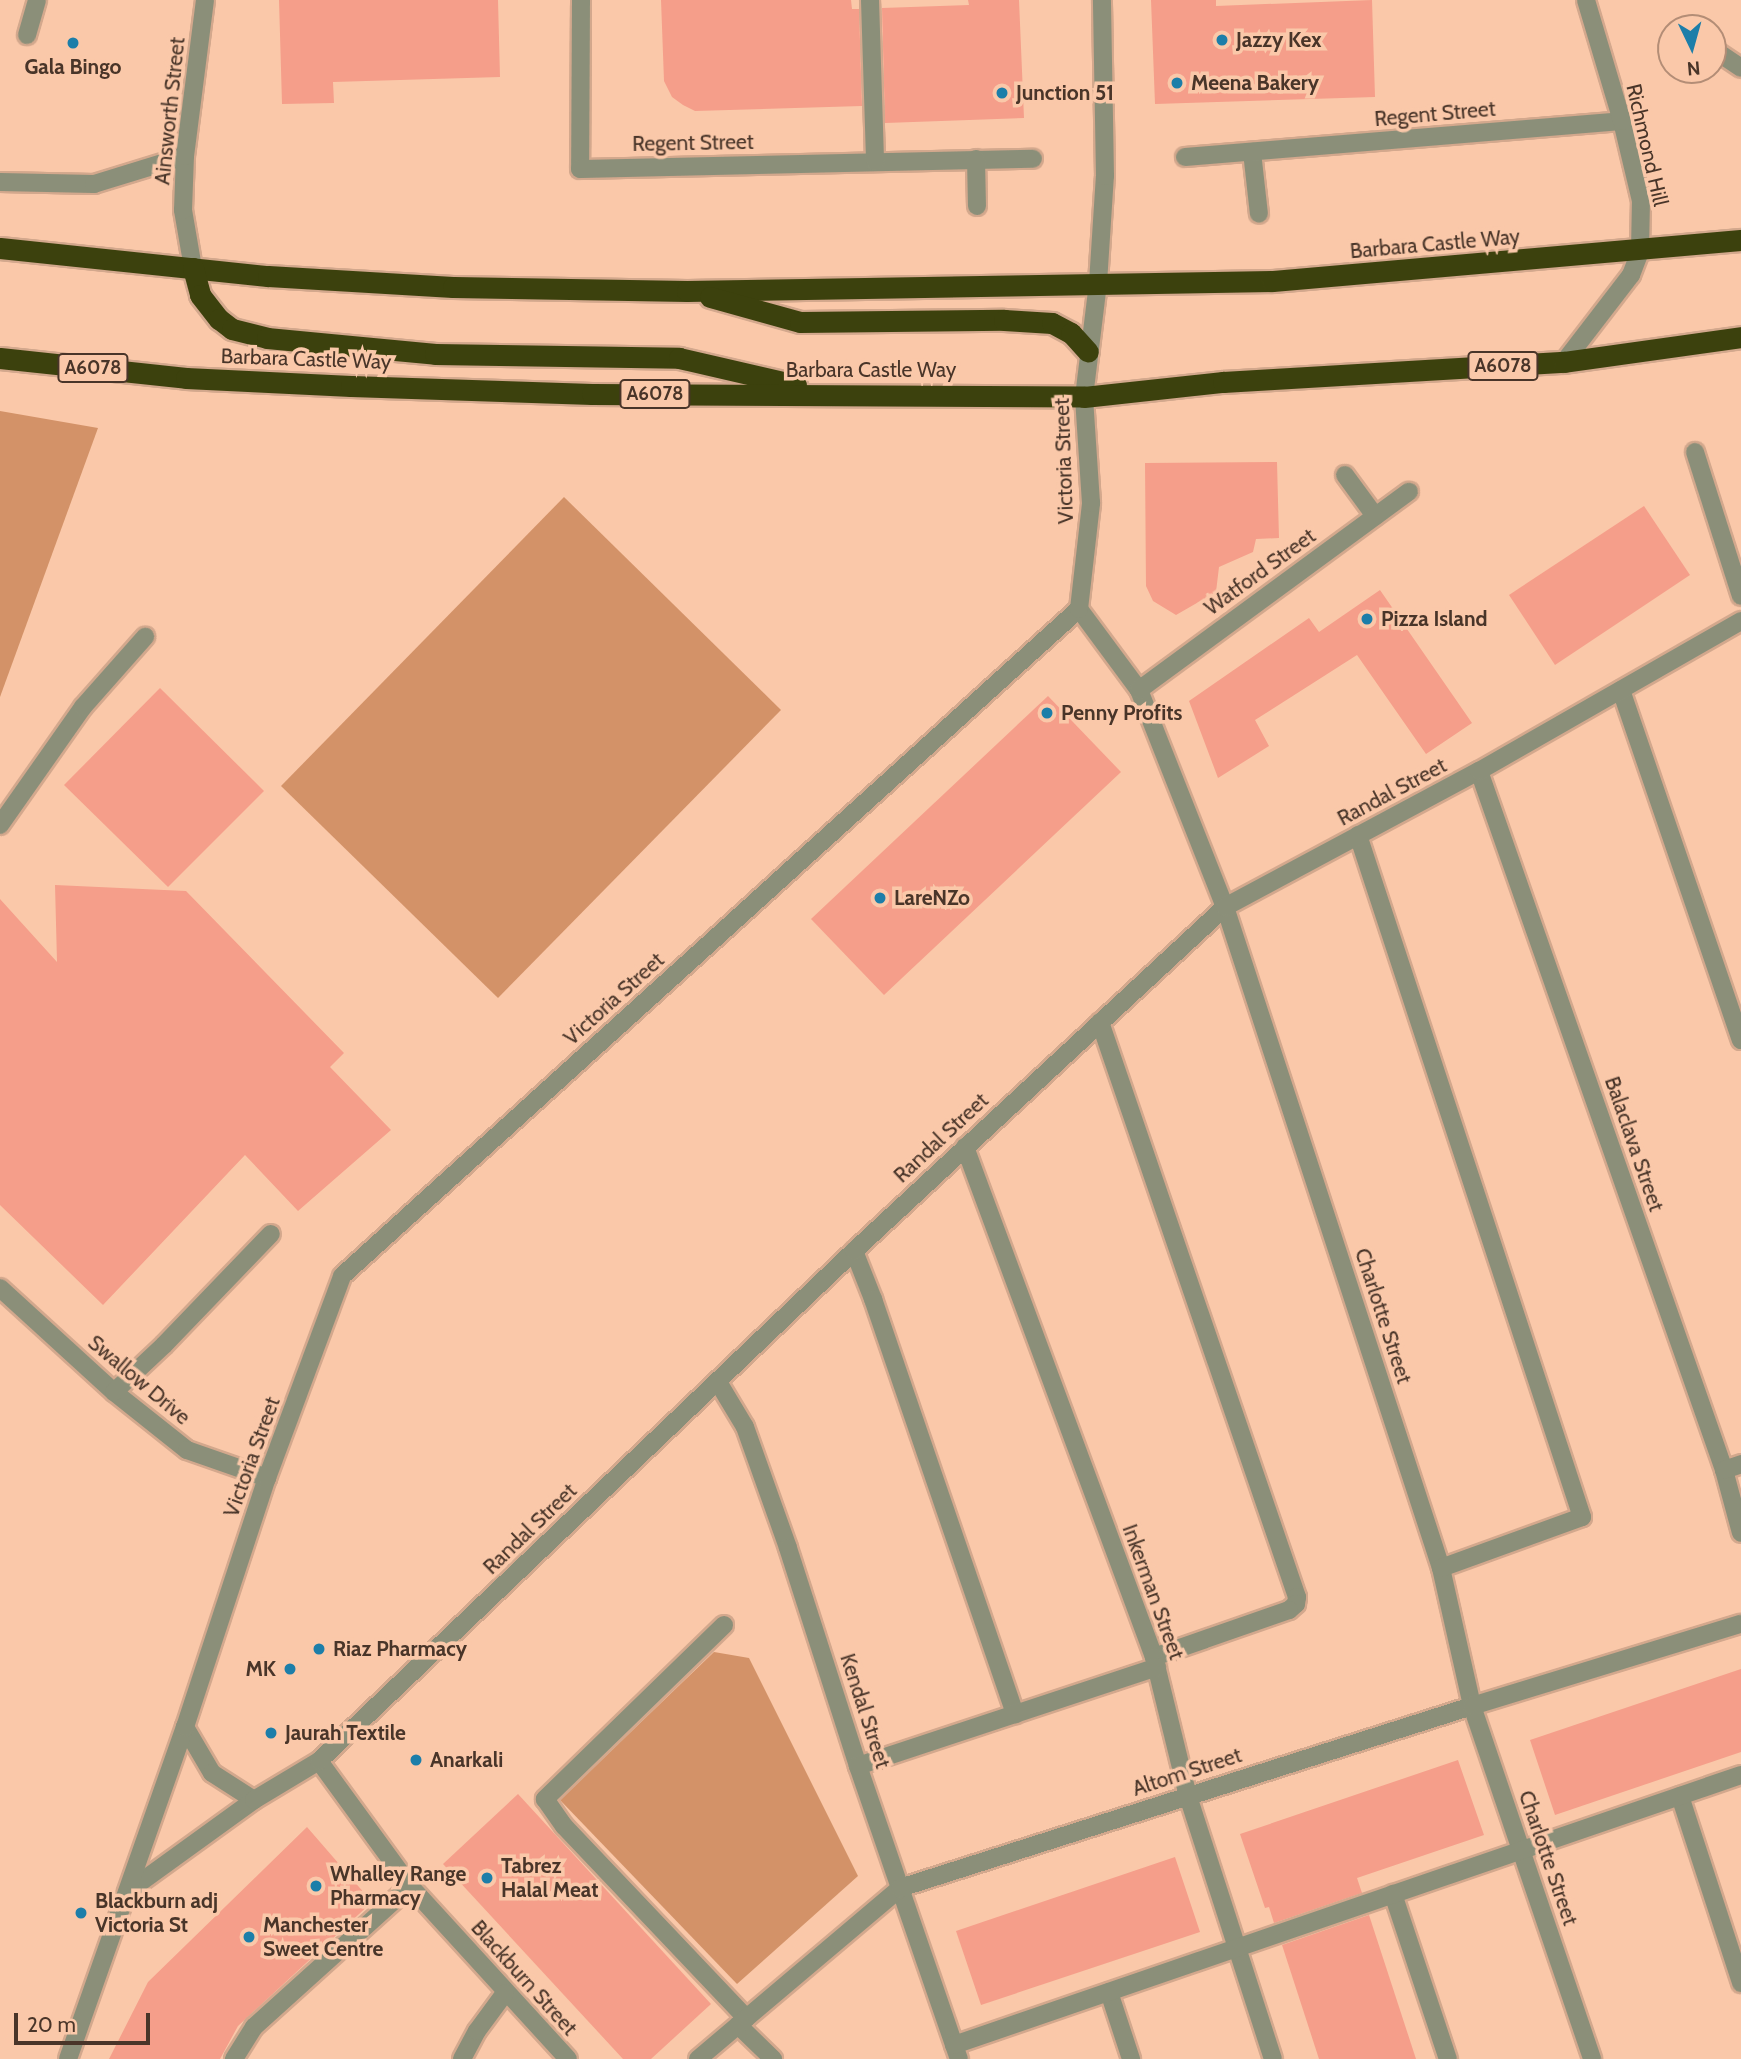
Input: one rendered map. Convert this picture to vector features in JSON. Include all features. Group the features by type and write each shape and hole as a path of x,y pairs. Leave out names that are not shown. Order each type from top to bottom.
{"highway":[{"name":"Barbara Castle Way","path":"0,248 193,268 453,287 687,291 1272,281 1640,251 1741,240"},
{"path":"193,268 200,295 219,319 232,329 267,338 435,354 679,358 836,394"},
{"path":"687,291 800,322 1004,320 1052,323 1071,333 1088,352"},
{"name":"Barbara Castle Way","path":"0,358 186,379 338,386 592,394 1084,397 1223,382 1564,362 1741,337"}],"street":[{"path":"27,35 37,0"},
{"name":"Ainsworth Street","path":"193,268 183,210 185,156 205,0"},
{"name":"Regent Street","path":"581,0 580,169 1033,159"},
{"path":"870,0 875,162"},
{"name":"Victoria Street","path":"68,2059 185,1727 267,1478 342,1276 1079,609 1091,503 1084,397 1098,283 1106,152 1102,0"},
{"name":"Richmond Hill","path":"1564,362 1631,275 1640,251 1641,201 1622,121 1586,0"},
{"name":"Regent Street","path":"1185,157 1622,121"},
{"path":"1252,152 1259,214"},
{"path":"0,182 94,184 185,156"},
{"path":"976,159 977,206"},
{"path":"1695,452 1741,596"},
{"path":"1345,475 1376,516"},
{"name":"Watford Street","path":"1139,690 1409,492"},
{"name":"Charlotte Street","path":"1079,609 1139,690 1225,907 1441,1568 1472,1706 1592,2059"},
{"name":"Randal Street","path":"127,1892 254,1800 319,1761 854,1251 1225,907 1479,771 1741,621"},
{"path":"0,825 83,707 145,637"},
{"path":"1621,690 1741,1040"},
{"name":"Balaclava Street","path":"1479,771 1733,1467 1741,1533"},
{"path":"1358,835 1582,1517 1441,1568"},
{"path":"858,1766 1015,1714 1289,1610 1296,1604 1297,1597 1100,1022"},
{"name":"Inkerman Street","path":"965,1147 1155,1662 1188,1796 1273,2059"},
{"path":"114,1392 164,1345 271,1234"},
{"path":"854,1251 873,1299 1015,1714"},
{"name":"Swallow Drive","path":"0,1288 114,1392 187,1450 267,1478"},
{"name":"Kendal Street","path":"718,1382 745,1426 957,2052"},
{"name":"Altom Street","path":"698,2059 900,1888 1472,1706 1741,1624"},
{"path":"724,1625 545,1799 564,1826 773,2059"},
{"path":"185,1727 212,1773 254,1800"},
{"name":"Blackburn Street","path":"319,1761 410,1886 568,2059"},
{"path":"957,2052 1109,1992 1235,1947 1741,1775"},
{"path":"1680,1796 1741,1983"},
{"path":"234,2059 254,2027 410,1886"},
{"path":"1393,1894 1448,2059"},
{"path":"1109,1992 1131,2059"},
{"path":"462,2059 477,2031 505,1993"}],"shaded area":[{"path":"0,411 98,428 0,697"},
{"path":"564,497 781,710 498,998 281,786"},
{"path":"714,1652 749,1658 858,1876 737,1984 560,1800"}],"building":[{"path":"279,0 498,0 500,77 333,82 334,103 282,104"},
{"path":"661,0 851,0 852,9 859,9 862,106 695,111 683,105 672,97 664,81"},
{"path":"968,0 1019,0 1024,118 885,123 882,8 969,5"},
{"path":"1151,0 1216,0 1216,6 1372,0 1375,97 1155,104"},
{"path":"1277,462 1279,538 1256,539 1253,552 1219,567 1216,592 1176,615 1153,601 1146,586 1145,463"},
{"path":"1644,506 1690,575 1555,665 1509,595"},
{"path":"1380,590 1472,723 1426,754 1357,655 1255,720 1269,746 1218,778 1189,701 1309,618 1319,632"},
{"path":"160,688 264,791 168,887 64,785"},
{"path":"1048,696 1121,772 884,995 811,919"},
{"path":"55,885 186,891 344,1053 330,1067 391,1130 298,1211 245,1155 103,1305 0,1205 0,899 57,962"},
{"path":"1741,1669 1741,1752 1555,1815 1530,1740"},
{"path":"1458,1760 1484,1835 1357,1878 1362,1893 1274,1923 1269,1907 1265,1908 1240,1834"},
{"path":"518,1794 711,2004 651,2059 623,2059 443,1864"},
{"path":"307,1827 372,1902 238,2026 220,2059 109,2059 148,1982"},
{"path":"1175,1857 1200,1932 981,2005 956,1931"},
{"path":"1369,1915 1416,2059 1319,2059 1282,1945"}],"place":[{"name":"Jazzy Kex","path":"1222,40"},
{"name":"Gala Bingo","path":"73,43"},
{"name":"Meena Bakery","path":"1177,83"},
{"name":"Junction 51","path":"1002,93"},
{"name":"Pizza Island","path":"1367,619"},
{"name":"Penny Profits","path":"1047,713"},
{"name":"LareNZo","path":"880,898"},
{"name":"Riaz Pharmacy","path":"319,1649"},
{"name":"MK","path":"290,1669"},
{"name":"Jaurah Textile","path":"271,1733"},
{"name":"Anarkali","path":"416,1760"},
{"name":"Tabrez Halal Meat","path":"487,1878"},
{"name":"Whalley Range Pharmacy","path":"316,1886"},
{"name":"Blackburn adj Victoria St","path":"81,1913"},
{"name":"Manchester Sweet Centre","path":"249,1937"}]}
